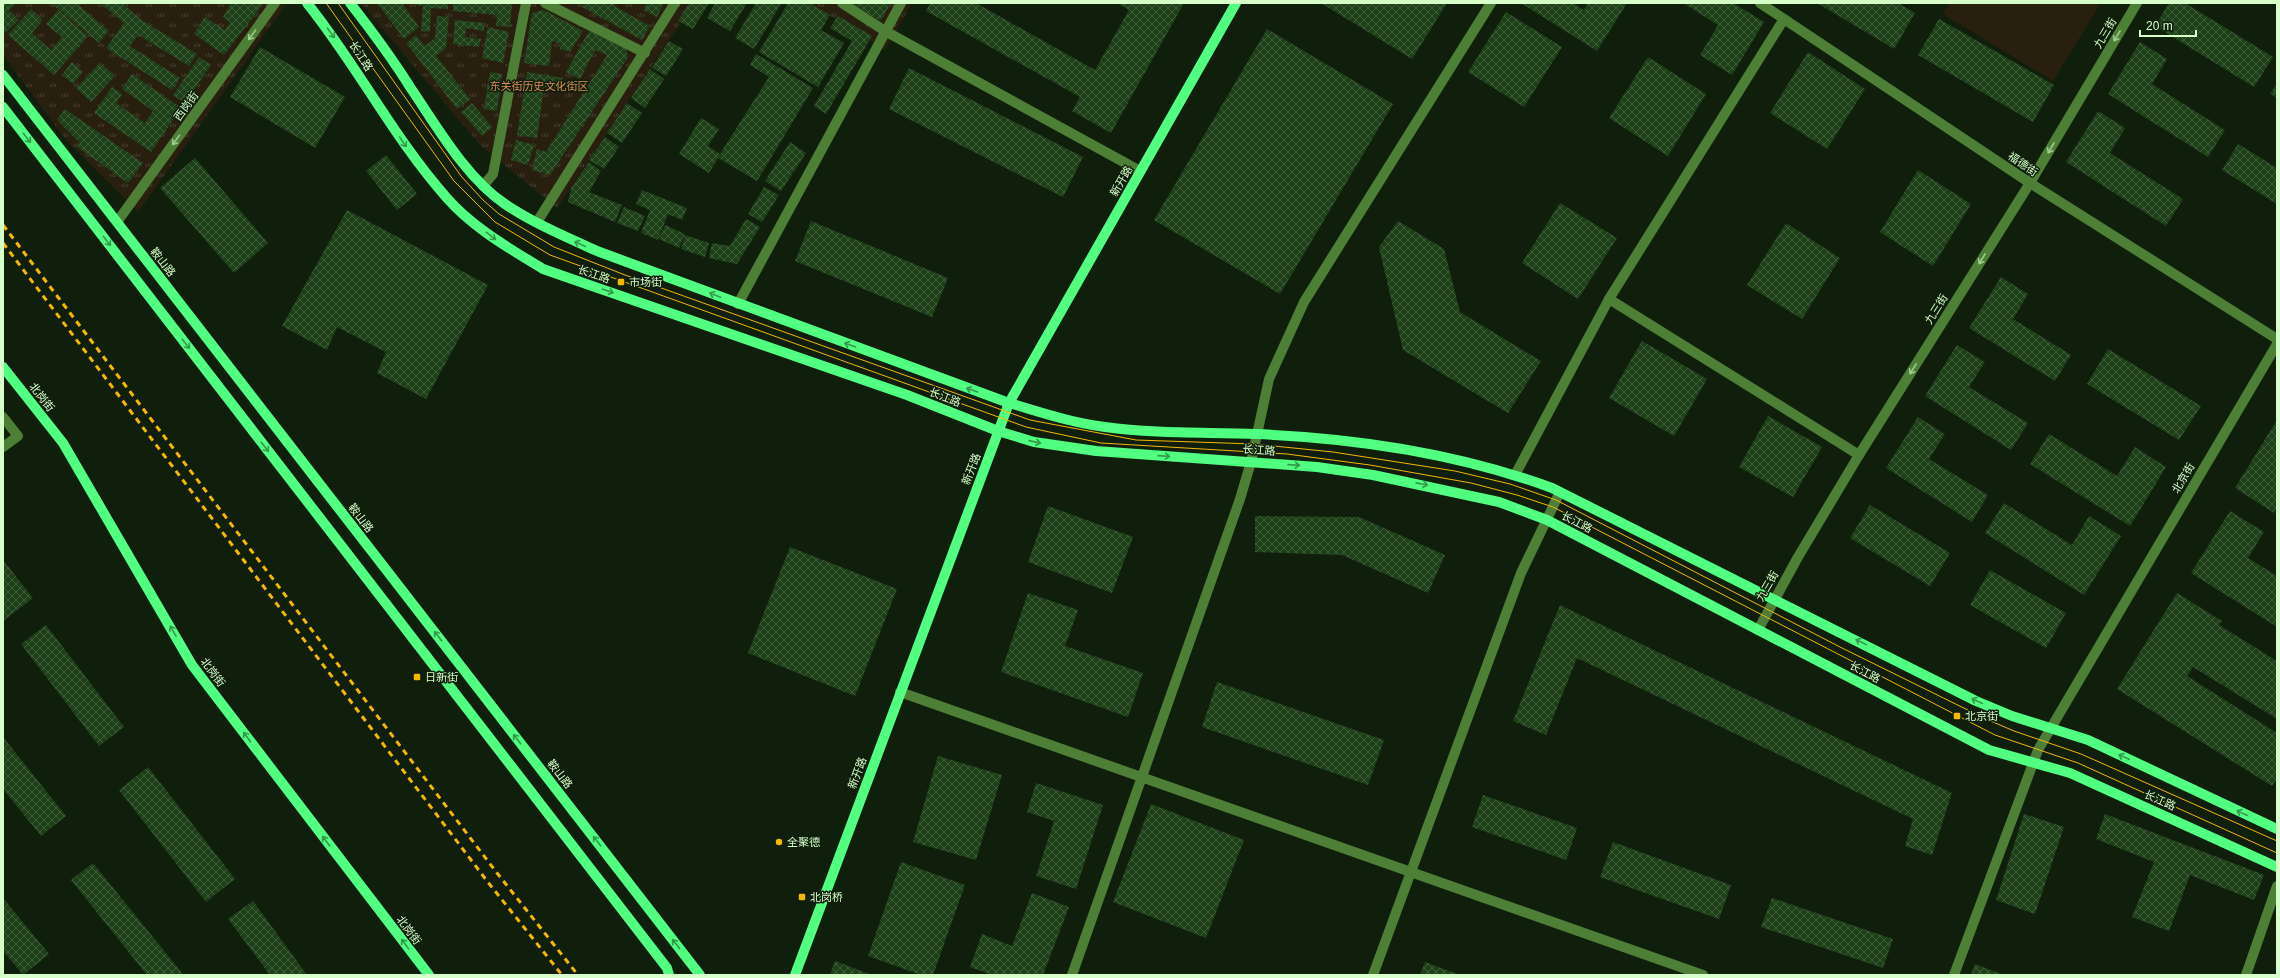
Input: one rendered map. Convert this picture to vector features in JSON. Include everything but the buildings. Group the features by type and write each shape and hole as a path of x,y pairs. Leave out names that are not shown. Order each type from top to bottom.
{"main road":[{"name":"长江路","path":"307,3 333,36 409,150 447,198 494,239 543,269 907,396 998,431 1034,442 1074,449 1317,466 1423,484 1499,502 1547,520 1989,750 2070,773 2277,867"},
{"name":"长江路","path":"350,3 399,69 459,158 483,186 504,204 597,251 1008,403 1055,417 1105,427 1174,433 1257,434 1376,446 1476,464 1515,475 1560,492 1976,701 2012,716 2088,740 2277,829"},
{"name":"新开路","path":"795,975 1008,403 1236,3"},
{"name":"鞍山路","path":"3,75 700,975"},
{"path":"3,107 669,973"},
{"name":"北岗街","path":"3,367 63,443 192,665 429,975"}],"street":[{"name":"西岗街","path":"117,222 274,3"},
{"path":"483,186 493,174 526,3"},
{"path":"545,3 644,53"},
{"path":"537,222 675,3"},
{"path":"842,3 885,31 1140,171"},
{"path":"738,304 901,3"},
{"path":"1072,975 1140,778 1240,499 1257,434 1269,379 1304,302 1491,3"},
{"name":"福德街","path":"1760,3 2030,183 2277,340"},
{"name":"九三街","path":"1758,630 1774,599 1860,455 2030,183 2137,3"},
{"path":"1515,475 1609,299 1784,19"},
{"path":"1609,299 1860,455"},
{"name":"北京街","path":"1954,975 2032,763 2050,729 2277,344"},
{"path":"3,417 18,436 3,447"},
{"path":"1373,975 1521,573 1560,492"},
{"path":"900,692 1140,778 1703,975"},
{"path":"2246,975 2277,886"}],"green space":[{"path":"3,3 287,3 138,212 66,140 3,55"},
{"name":"东关街历史文化街区","path":"361,3 694,3 557,208 479,144"},
{"path":"809,3 912,3 885,50"},
{"path":"1949,3 2101,3 2053,81 1943,14"}],"tram line":[{"path":"326,3 454,181 495,222 550,255 1026,427 1101,443 1287,454 1370,465 1471,483 1517,495 1553,507 1995,735 2078,763 2277,853"},
{"path":"338,3 461,176 483,200 499,214 554,247 625,275 1030,420 1136,440 1254,444 1333,452 1455,471 1510,484 1556,500 1840,647 1986,719 2014,731 2081,754 2277,841"}],"railway":[{"path":"3,225 497,873 578,975"},
{"path":"3,243 487,881 562,975"}],"place":[{"name":"市场街","path":"621,282"},
{"name":"日新街","path":"417,677"},
{"name":"北京街","path":"1957,716"},
{"name":"全聚德","path":"779,842"},
{"name":"北岗桥","path":"802,897"}]}
